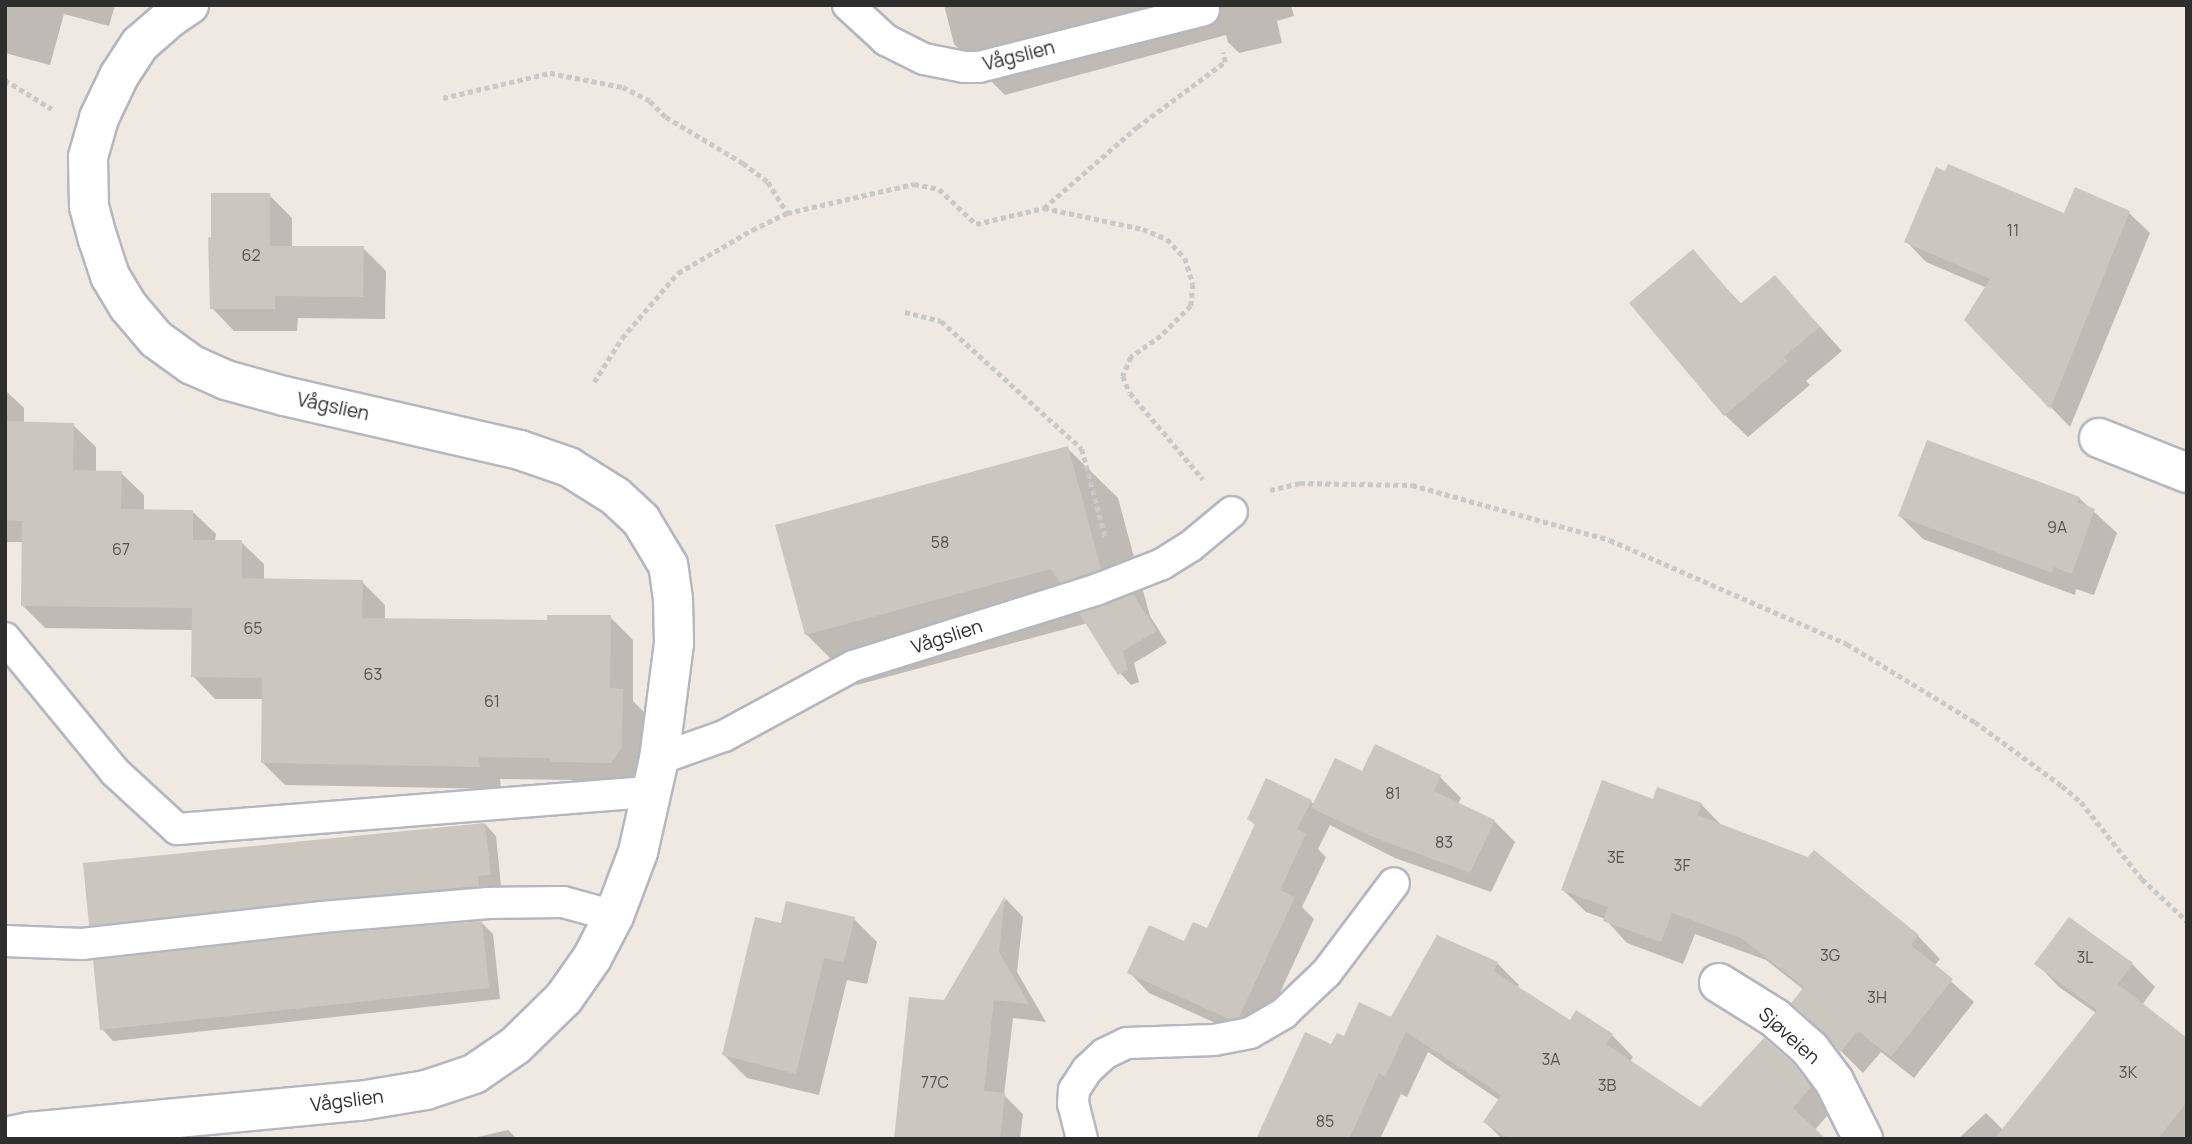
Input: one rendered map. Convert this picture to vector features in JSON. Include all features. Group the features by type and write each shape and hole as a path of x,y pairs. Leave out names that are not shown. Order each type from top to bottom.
{"street":[{"name":"Vågslien","path":"5,1138 29,1132 360,1101 426,1090 474,1074 516,1045 564,998 592,958 614,916 638,852 656,775 674,643 670,576 658,545 641,520 615,496 569,467 520,450 284,396 226,380 192,365 165,345 128,306 110,276 98,240 89,206 88,157 99,118 119,76 140,44 170,17 189,5"},
{"path":"2099,438 2187,473"},
{"name":"Sjøveien","path":"1719,983 1775,1018 1810,1049 1835,1081 1863,1139"}],"lane":[{"name":"Vågslien","path":"848,5 886,40 924,59 964,67 979,67 1204,10"},
{"name":"Vågslien","path":"656,775 853,666 1098,589 1162,564 1191,546 1232,512"},
{"path":"5,638 116,772 177,829 656,775"},
{"path":"1082,1139 1073,1104 1074,1090 1087,1070 1104,1054 1127,1043 1214,1040 1250,1033 1261,1027 1284,1013 1327,972 1394,883"},
{"path":"5,941 82,944 322,917 488,903 563,902 614,916"}],"path":[{"path":"1044,208 1138,127 1225,62 1222,48"},
{"path":"443,98 550,73 623,87 650,101 666,117 768,182 787,213"},
{"path":"594,382 622,338 678,273 701,257 787,213 914,184 939,189 976,224 1044,208 1143,229 1167,239 1185,258 1193,284 1191,306 1161,336 1130,357 1123,376 1130,393 1209,486"},
{"path":"905,312 941,321 1082,449 1108,547"},
{"path":"1232,512 1249,499 1300,483 1412,485 1610,540 1847,645 1975,722 2081,802 2143,879 2187,921"}],"building":[{"path":"1948,164 2064,213 2075,187 2130,211 2050,409 1964,320 1990,279 1904,242 1936,167 1945,171"},
{"path":"211,193 270,193 270,246 364,246 363,297 275,296 275,309 210,309 208,238 211,237"},
{"path":"1693,249 1740,304 1775,275 1820,327 1784,357 1788,361 1724,416 1629,303"},
{"path":"5,421 74,423 73,470 122,471 121,509 193,510 193,540 242,540 242,578 363,580 362,618 547,620 547,615 611,615 610,688 623,689 622,747 611,763 552,762 548,758 479,757 480,767 261,763 262,678 191,677 192,608 21,606 22,521 5,520"},
{"path":"1927,440 2080,497 2077,502 2095,509 2072,574 2054,567 2052,573 1898,516"},
{"path":"1068,446 1101,569 1060,583 1051,569 805,635 775,525"},
{"path":"1133,594 1157,631 1123,651 1128,670 1118,675 1079,613"},
{"path":"1375,744 1441,775 1434,791 1495,820 1470,873 1373,837 1311,808 1335,758 1362,771"},
{"path":"1266,778 1312,800 1297,829 1306,834 1280,890 1295,897 1239,1017 1229,1019 1127,973 1149,925 1184,941 1193,922 1207,928 1255,824 1247,819"},
{"path":"1602,780 1653,799 1657,787 1702,803 1697,815 1808,857 1814,850 1919,935 1911,945 1953,979 1891,1057 1858,1031 1840,1052 1825,1033 1791,1003 1804,987 1741,938 1672,913 1661,942 1603,921 1608,907 1561,890"},
{"path":"485,823 491,875 478,876 479,886 320,900 89,926 83,863"},
{"path":"1005,896 999,952 1029,1004 994,1000 984,1091 1005,1093 1000,1139 894,1139 909,997 944,1000"},
{"path":"786,901 855,917 844,962 824,958 796,1074 722,1055 755,917 781,923"},
{"path":"2069,917 2133,963 2118,984 2187,1038 2187,1102 2158,1139 1994,1139 2097,1010 2034,964"},
{"path":"482,921 489,988 100,1030 93,960 324,934"},
{"path":"1437,935 1498,962 1494,971 1570,1020 1576,1010 1613,1034 1606,1044 1700,1107 1764,1038 1794,1064 1811,1087 1793,1108 1826,1139 1509,1139 1483,1122 1501,1095 1406,1032 1385,1077 1379,1073 1349,1139 1256,1139 1305,1032 1331,1044 1337,1033 1344,1036 1359,1002 1391,1017"}]}
